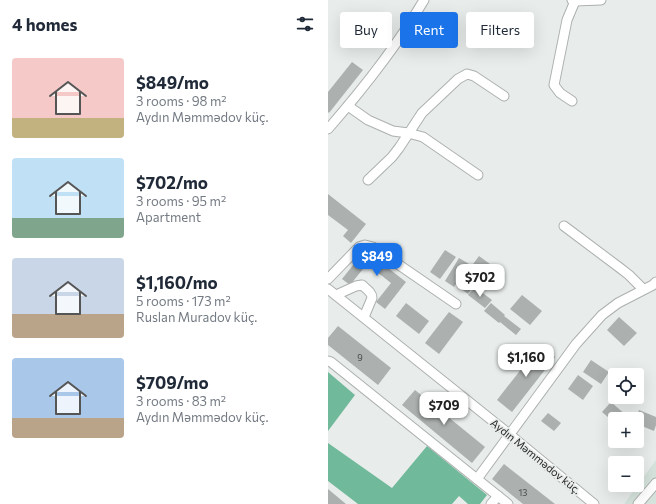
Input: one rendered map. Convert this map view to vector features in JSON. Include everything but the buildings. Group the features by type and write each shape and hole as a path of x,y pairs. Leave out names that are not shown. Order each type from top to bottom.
{"street":[{"path":"328,128 348,106 384,60 424,0"},
{"path":"572,101 560,93 554,85 567,20 573,0 601,0"},
{"path":"368,180 392,157 422,113 458,79 467,74 474,76 504,96"},
{"path":"348,106 368,120 393,131 408,133 430,140 478,175"},
{"path":"564,226 629,275 644,289"},
{"path":"328,279 359,247 365,245 373,247 456,304"},
{"path":"477,479 576,344 602,315 618,303 656,282"},
{"path":"336,295 356,286 362,285 372,295 364,318"},
{"name":"Aydın Məmmədov küç.","path":"328,289 594,504"},
{"path":"328,361 337,366 508,504"},
{"path":"638,504 656,483"},
{"path":"491,504 498,496"}],"shaded area":[{"path":"656,460 656,504 624,504 633,492 644,492 644,476"}],"green space":[{"path":"328,372 355,395 328,431"},
{"path":"328,443 392,488 427,446 487,495 480,504 468,504 459,496 452,504 358,504 328,481"}]}
